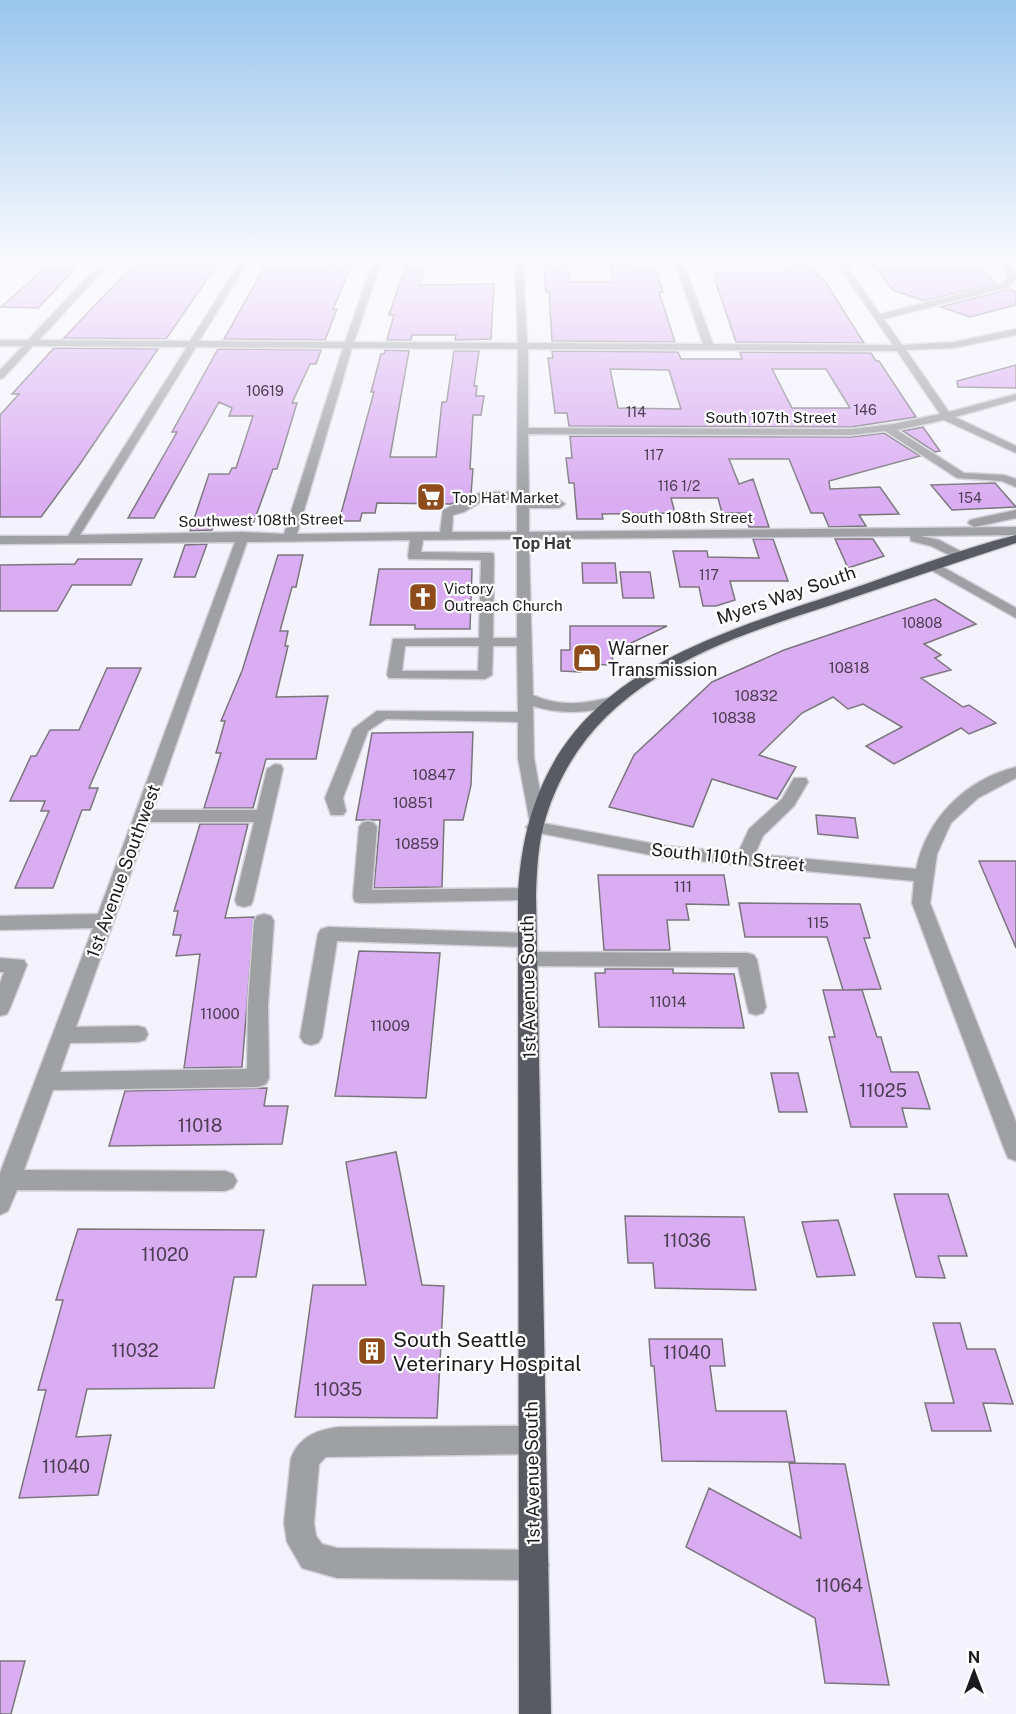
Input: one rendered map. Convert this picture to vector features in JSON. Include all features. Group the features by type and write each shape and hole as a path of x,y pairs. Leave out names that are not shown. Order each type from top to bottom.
{"main road":[{"name":"Myers Way South","path":"535,823 551,781 578,738 612,702 652,672 698,647 1016,539"},
{"name":"1st Avenue South","path":"535,823 527,894 535,1714"}],"street":[{"path":"72,539 197,342"},
{"path":"290,536 349,342"},
{"name":"1st Avenue South","path":"523,342 526,758 535,823"},
{"path":"707,342 709,347"},
{"path":"896,342 947,417 1016,450"},
{"path":"0,343 900,348 968,342"},
{"path":"0,376 30,343"},
{"name":"South 107th Street","path":"522,431 797,433 886,428 947,417 1016,397"},
{"path":"886,428 961,476 1004,478 1016,483"},
{"path":"446,534 447,513 460,509 482,496 523,500 559,499 560,518"},
{"path":"969,532 967,524 1016,514"},
{"name":"South 108th Street","path":"523,534 851,534 1016,531"},
{"name":"Southwest 108th Street","path":"0,540 523,534"},
{"name":"South 108th Street","path":"851,534 922,540 949,549 961,557"},
{"path":"417,535 414,556 488,556 486,642 485,675 394,675 398,642 486,642 525,642"},
{"name":"1st Avenue Southwest","path":"0,1204 105,921 243,536"},
{"path":"934,566 1016,614"},
{"path":"526,698 558,709 574,710 612,702"},
{"path":"337,811 334,798 361,729 383,714 526,717"},
{"path":"244,900 275,769"},
{"path":"1016,772 979,788 953,809 933,835 923,876 921,903 1016,1151"},
{"path":"744,860 755,833 788,802 800,782"},
{"path":"143,816 264,816"},
{"name":"South 110th Street","path":"535,823 666,852 923,876"},
{"path":"368,827 362,897 527,894"},
{"path":"0,923 105,921"},
{"path":"46,1081 258,1078 258,1005 264,921"},
{"path":"311,1037 328,934 527,950 747,960 756,1007"},
{"path":"0,965 17,965 0,1008"},
{"path":"63,1035 138,1034"},
{"path":"9,1180 225,1181"},
{"path":"532,1440 339,1441 319,1444 305,1458 299,1523 302,1542 313,1557 337,1563 534,1565"}],"building":[{"path":"736,342 863,342 864,343"},
{"path":"54,348 158,349 41,517 0,517 0,415 19,394 12,394"},
{"path":"218,349 321,350 316,364 310,364 292,403 297,403 277,469 273,469 253,524 214,524 212,530 190,531 209,474 229,474 232,468 236,468 253,416 229,416 232,408 219,402 154,518 128,518 177,432 172,432"},
{"path":"385,350 409,351 390,457 436,457 442,402 447,400 454,351 479,351 474,386 477,386 476,396 484,396 481,415 473,415 471,494 451,504 377,503 375,513 362,513 360,521 339,521 374,392 371,392 381,354 384,354"},
{"path":"552,351 678,352 681,359 742,359 740,352 871,353 876,361 879,361 916,417 851,427 569,426 567,413 555,413 548,358 553,358","holes":["610,369 669,370 681,409 618,408","772,369 826,369 850,408 792,408"]},
{"path":"1016,365 1016,388 958,387 957,381"},
{"path":"923,427 940,451 935,452 903,431"},
{"path":"884,433 920,456 829,481 830,489 880,487 899,514 859,515 866,526 829,527 823,513 811,513 789,459 729,459 739,484 753,479 769,527 749,527 745,513 722,513 718,498 671,498 675,513 602,514 603,519 577,519 574,483 569,483 566,458 572,458 570,436 851,437"},
{"path":"995,483 1016,507 952,510 931,485"},
{"path":"753,539 773,539 788,581 730,581 735,600 716,606 703,606 699,587 680,587 673,551 707,551 708,557 759,558"},
{"path":"835,539 873,539 884,556 848,568"},
{"path":"207,544 195,577 174,577 185,545"},
{"path":"278,555 303,555 296,587 292,587 280,631 288,631 285,646 288,646 276,697 328,696 316,759 266,759 253,808 204,808 221,753 216,753 225,721 221,721 242,671"},
{"path":"78,559 142,559 131,585 72,585 57,611 0,611 0,565 75,564"},
{"path":"582,563 615,563 617,583 583,583"},
{"name":"Victory Outreach Church","path":"379,569 472,569 470,629 415,629 415,625 370,625"},
{"path":"620,572 650,572 654,598 623,598"},
{"path":"935,599 976,624 924,644 941,655 935,658 951,670 921,678 963,707 969,705 996,723 969,734 961,728 894,764 866,746 902,727 863,704 848,709 833,697 802,713 759,755 796,767 777,799 712,779 693,827 609,807 634,755 712,682 784,650"},
{"path":"570,626 667,626 612,652 613,665 581,664 581,672 561,671 561,650 570,650"},
{"path":"107,668 141,668 89,788 98,788 90,810 82,810 53,888 15,888 49,811 41,811 45,801 10,801 31,756 36,756 50,730 79,730"},
{"path":"473,732 471,785 463,820 444,820 442,887 374,888 380,820 356,820 372,733"},
{"path":"816,815 855,818 858,838 818,834"},
{"path":"200,824 248,824 225,918 254,917 242,1067 184,1068 200,954 176,956 181,935 173,935 178,911 174,911"},
{"path":"979,861 1016,861 1016,948"},
{"path":"598,875 724,875 729,905 686,904 689,920 667,920 670,950 604,950"},
{"path":"739,903 860,904 870,938 864,938 881,989 843,990 827,937 745,937"},
{"path":"359,951 440,953 426,1098 335,1096"},
{"path":"605,969 673,969 673,973 734,974 744,1028 599,1027 595,973 605,973"},
{"path":"823,990 862,990 877,1037 881,1037 891,1072 918,1072 930,1109 902,1108 907,1127 851,1127 829,1037 835,1037"},
{"path":"771,1073 798,1073 807,1112 779,1112"},
{"path":"267,1088 264,1106 288,1106 282,1144 109,1146 125,1091"},
{"name":"South Seattle Veterinary Hospital","path":"396,1152 422,1285 444,1286 437,1418 295,1417 313,1285 366,1285 346,1162"},
{"path":"894,1194 948,1194 967,1256 938,1256 945,1278 916,1277"},
{"path":"625,1216 744,1217 756,1290 655,1288 653,1263 628,1263"},
{"path":"838,1220 855,1275 817,1277 802,1222"},
{"path":"78,1229 264,1230 256,1277 234,1277 214,1388 87,1389 76,1437 111,1435 98,1495 19,1498 46,1390 38,1390 63,1300 56,1300"},
{"path":"933,1323 960,1323 967,1349 995,1349 1013,1404 983,1403 991,1431 932,1431 925,1403 954,1403"},
{"path":"649,1339 722,1339 725,1366 710,1366 716,1411 786,1411 795,1462 662,1461 654,1366 651,1366"},
{"path":"789,1463 845,1464 889,1685 825,1683 815,1618 686,1547 709,1488 801,1538"},
{"path":"0,1661 25,1661 11,1714 0,1714"}],"place":[{"name":"Top Hat Market","path":"431,497"},
{"name":"Victory Outreach Church","path":"423,597"},
{"name":"Warner Transmission","path":"587,658"},
{"name":"South Seattle Veterinary Hospital","path":"372,1351"}],"district":[{"name":"Top Hat","path":"542,543"}]}
